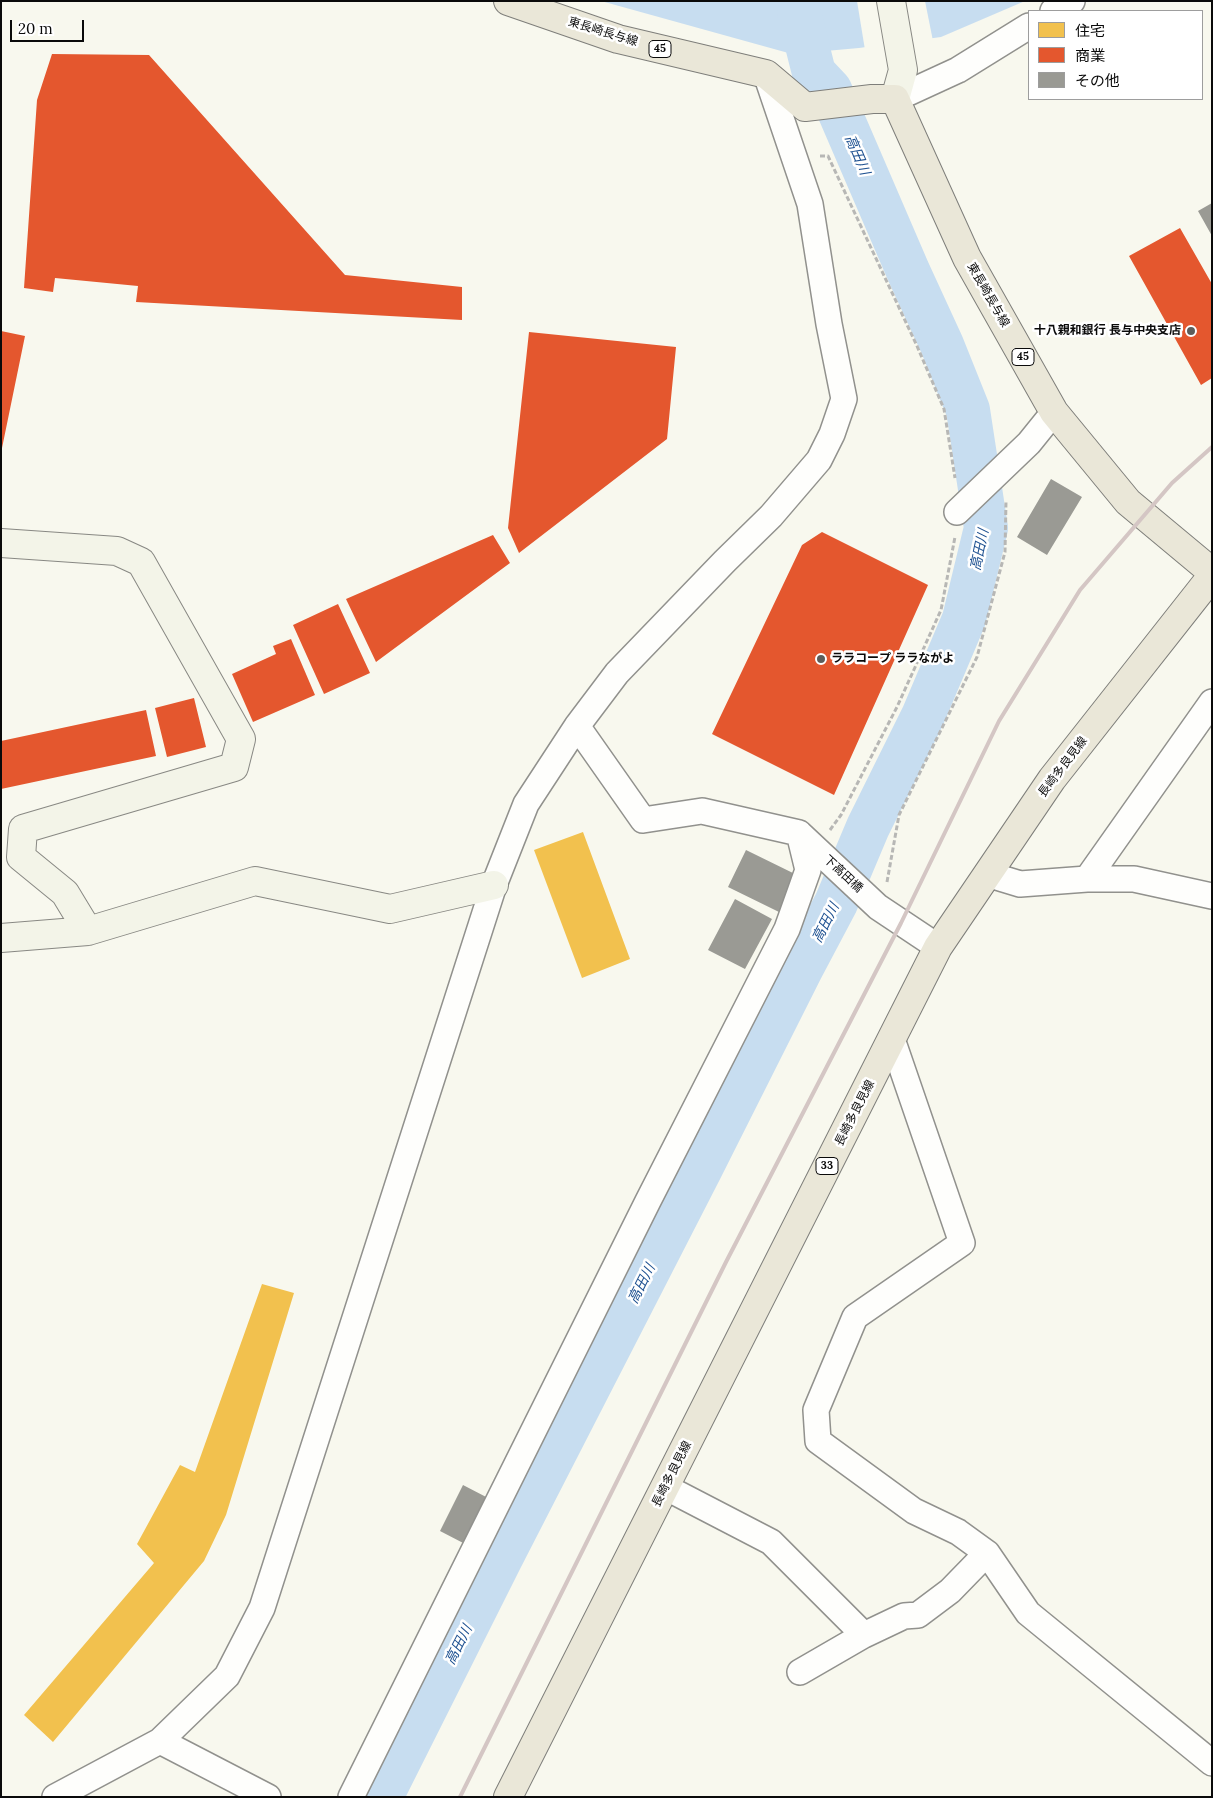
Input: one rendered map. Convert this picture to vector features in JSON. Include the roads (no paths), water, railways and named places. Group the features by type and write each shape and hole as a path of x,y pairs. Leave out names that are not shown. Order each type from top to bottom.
{"main road":[{"name":"東長崎長与線","path":"508,1 618,39 766,74 805,107 884,99 967,258 1054,412 1128,502 1212,572"},
{"name":"長崎多良見線","path":"508,1797 938,947 1052,779 1212,576"}],"street":[{"path":"884,99 903,70 892,1"},
{"path":"1055,10 1072,1"},
{"path":"884,99 958,70 1028,27"},
{"path":"55,1797 160,1741 227,1676 262,1608 494,885 526,804 577,726 617,672 771,516 819,460 832,434 844,399 828,324 810,204 766,74"},
{"path":"958,511 1029,443 1054,412"},
{"path":"1,543 117,551 141,562 241,739 234,767 23,829 21,858 65,893 88,931"},
{"path":"1087,879 1212,702"},
{"path":"351,1797 648,1201 787,929 808,870 808,841 702,812 643,820 577,726"},
{"name":"下高田橋","path":"808,841 874,904 938,947"},
{"path":"987,874 1020,884 1087,879 1134,879 1212,896"},
{"path":"1,938 88,931 255,881 390,909 494,885"},
{"path":"892,1039 962,1243 855,1317 816,1410 818,1441 914,1511 958,1532 987,1554 1028,1613 1212,1763"},
{"path":"665,1487 771,1542 864,1635"},
{"path":"800,1672 864,1635 904,1616 918,1615 950,1591 987,1554"},
{"path":"160,1741 268,1797"}],"water":[{"path":"601,1 1025,1 941,37 859,48 792,54"}],"waterway":[{"name":"高田川","path":"381,1797 836,903 868,827 923,716 964,619 986,528 968,410 942,345 830,90 814,73 799,13"}],"railway":[{"path":"460,1797 726,1262 901,923 999,721 1080,590 1172,483 1212,447"}],"place":[{"name":"十八親和銀行 長与中央支店","path":"1191,331"},
{"name":"ララコープ ララながよ","path":"821,659"}]}
